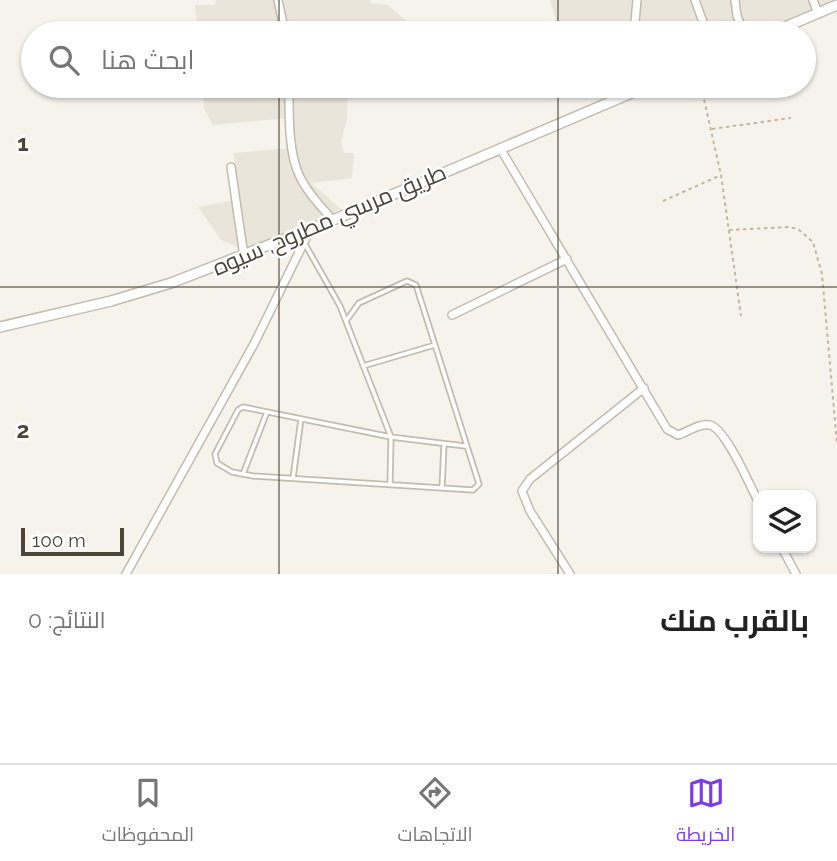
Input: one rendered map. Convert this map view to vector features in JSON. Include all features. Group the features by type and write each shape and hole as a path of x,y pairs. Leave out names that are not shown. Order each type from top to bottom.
{"street":[{"path":"278,0 282,21"},
{"path":"635,21 637,0"},
{"path":"695,0 703,21"},
{"path":"735,0 739,21"},
{"path":"813,0 818,13"},
{"path":"799,21 837,5"},
{"path":"289,98 290,125 297,172 312,196 333,220"},
{"name":"طريق مرسي مطروح, سيوه","path":"0,327 141,293 244,256 310,230 610,98"},
{"path":"500,148 667,429 678,435 708,425 720,431 753,492"},
{"path":"231,167 244,256"},
{"path":"126,574 254,344 310,230"},
{"path":"452,315 567,259"},
{"path":"570,574 530,512 522,491 530,479 644,388"},
{"path":"785,553 796,574"}],"lane":[{"path":"304,242 346,321 391,437 390,484"},
{"path":"346,321 359,303 407,281 416,285 479,484 478,487 473,490 243,474 221,466 215,459 215,454 239,408 391,437 466,446"},
{"path":"363,366 435,345"},
{"path":"243,474 267,412"},
{"path":"293,478 301,419"},
{"path":"442,488 444,443"}],"path":[{"path":"704,98 721,175 741,316"},
{"path":"711,129 791,118"},
{"path":"663,201 721,175"},
{"path":"729,230 798,229 813,242 822,274 837,444"}],"shaded area":[{"path":"216,0 370,0 370,3 388,5 406,21 197,21 195,5 215,5"},
{"path":"550,0 837,0 837,3 794,21 556,21"},
{"path":"203,98 348,98 347,119 341,141 344,153 354,153 352,178 311,183 341,209 245,250 221,240 198,207 236,200 234,153 290,148 288,118 213,125 204,109"}]}
